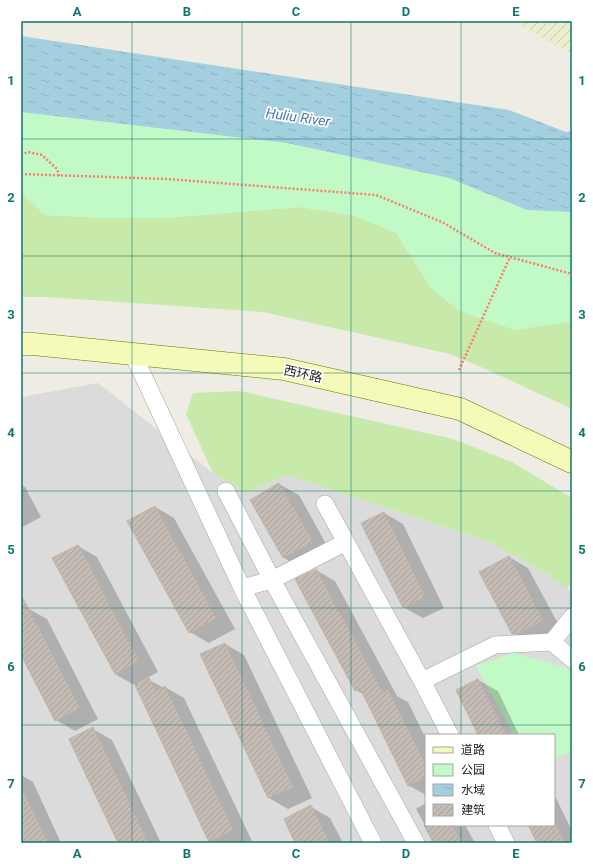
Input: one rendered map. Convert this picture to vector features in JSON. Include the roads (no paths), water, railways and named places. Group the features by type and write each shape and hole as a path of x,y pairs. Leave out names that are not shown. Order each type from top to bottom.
{"main road":[{"name":"西环路","path":"21,344 284,369 460,410 572,462"}],"street":[{"path":"133,354 242,588 373,843"},
{"path":"226,491 272,580 416,843"},
{"path":"326,504 449,734"},
{"path":"242,588 272,580 346,542"},
{"path":"552,642 572,617"},
{"path":"422,681 495,645 552,642 572,659"},
{"path":"498,826 506,843"}],"water":[{"name":"Huliu River","path":"21,36 509,110 566,132 572,131 572,212 527,210 449,178 287,143 21,112"}]}
